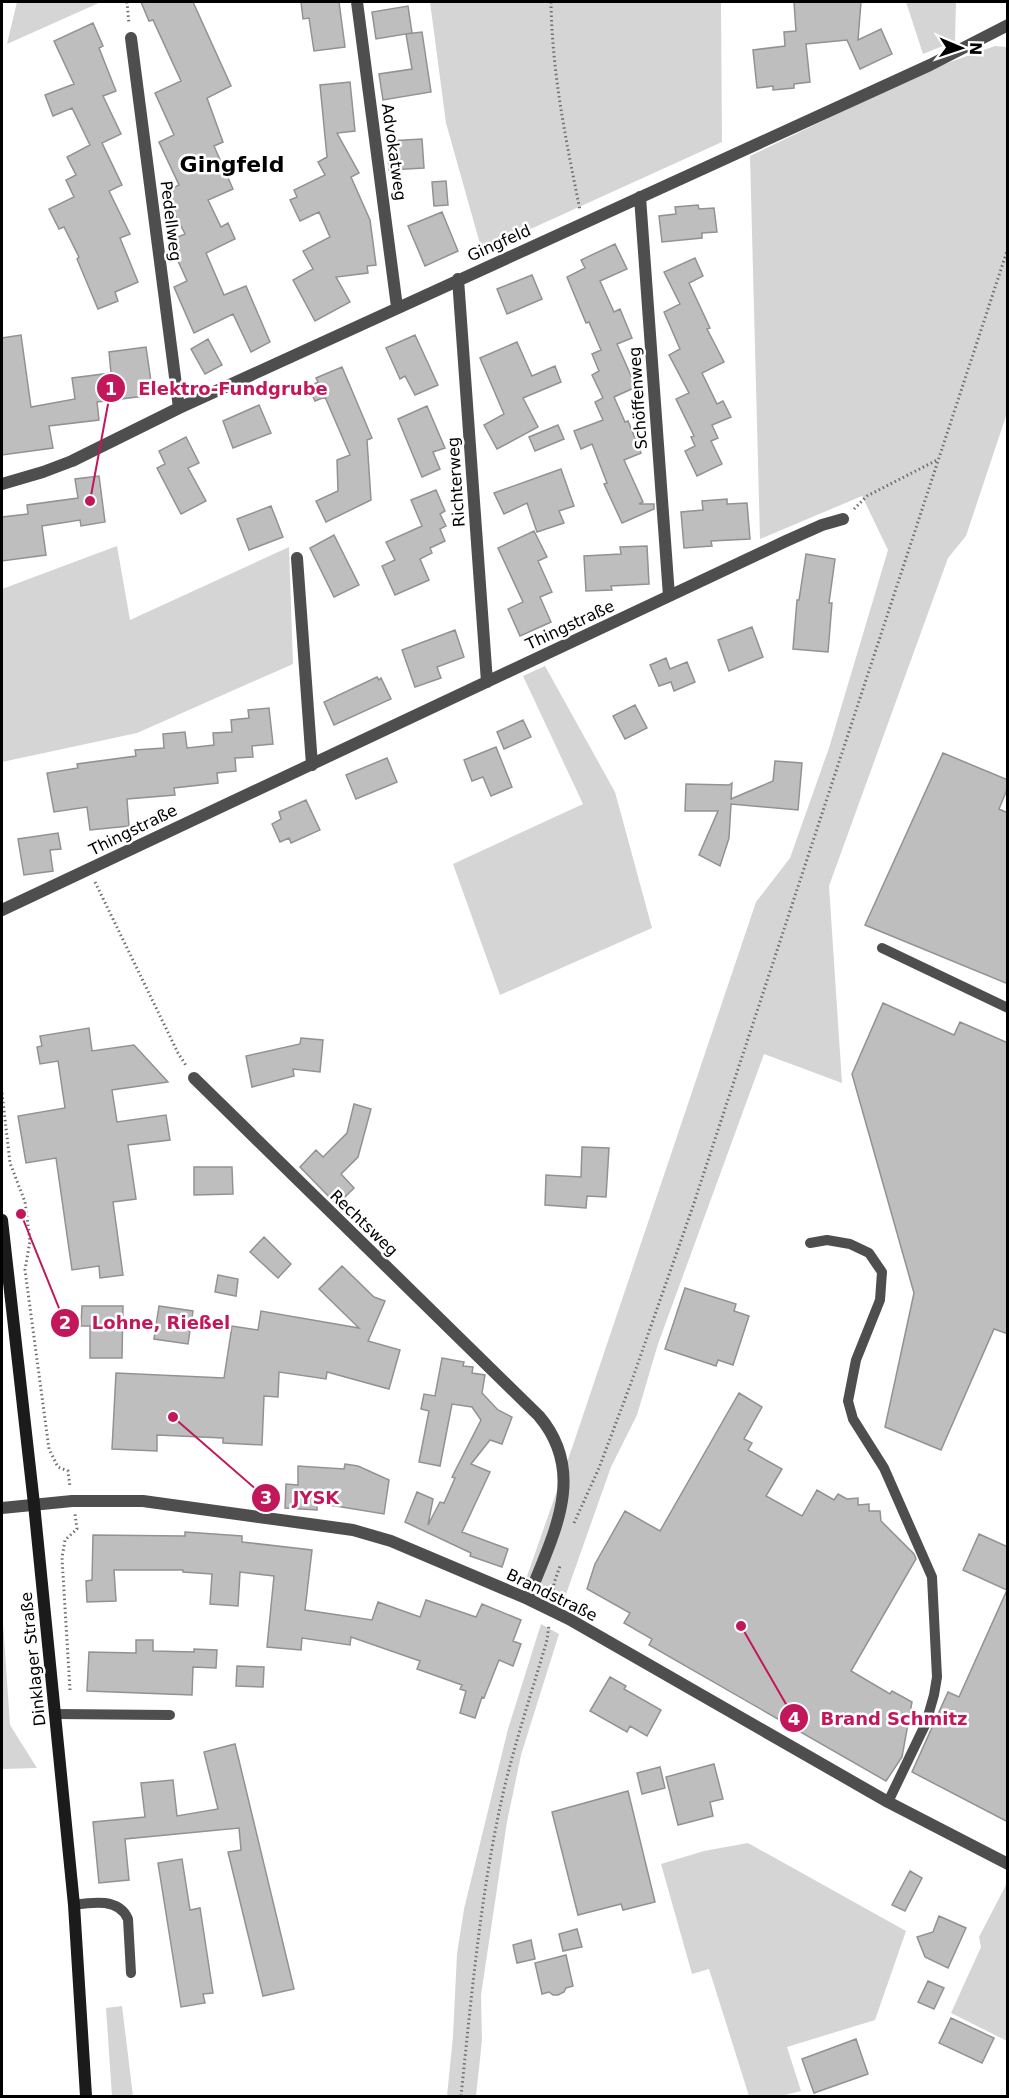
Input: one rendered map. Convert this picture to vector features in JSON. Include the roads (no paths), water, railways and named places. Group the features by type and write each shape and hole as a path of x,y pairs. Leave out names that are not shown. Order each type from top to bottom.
{"main road":[{"name":"Dinklager Straße","path":"2,1220 34,1504 74,1905 86,2097"}],"street":[{"name":"Advokatweg","path":"357,2 397,308"},
{"name":"Gingfeld","path":"2,484 72,461 179,408 458,279 930,65 1008,25"},
{"name":"Pedellweg","path":"131,38 179,408"},
{"name":"Schöffenweg","path":"640,197 669,596"},
{"name":"Richterweg","path":"458,279 487,682"},
{"name":"Thingstraße","path":"2,910 669,596 822,525 843,519"},
{"path":"297,558 312,765"},
{"name":"Rechtsweg","path":"195,1078 551,1430 561,1461 565,1486 561,1512 528,1599"},
{"name":"Brandstraße","path":"2,1508 72,1501 143,1501 353,1530 391,1541 551,1610 888,1802 1008,1864"}],"lane":[{"path":"882,948 1008,1008"},
{"path":"810,1244 827,1240 850,1244 869,1253 882,1272 880,1300 856,1360 848,1401 853,1419 884,1468 932,1577 937,1677 934,1695 926,1723 888,1802"},
{"path":"55,1714 170,1715"},
{"path":"74,1905 107,1904 125,1911 128,1919 131,1973"}],"place":[{"name":"Elektro-Fundgrube","path":"90,501"},
{"name":"Lohne, Rießel","path":"21,1214"},
{"name":"JYSK","path":"173,1417"},
{"name":"Brand Schmitz","path":"741,1626"}],"district":[{"name":"Gingfeld","path":"232,164"}]}
